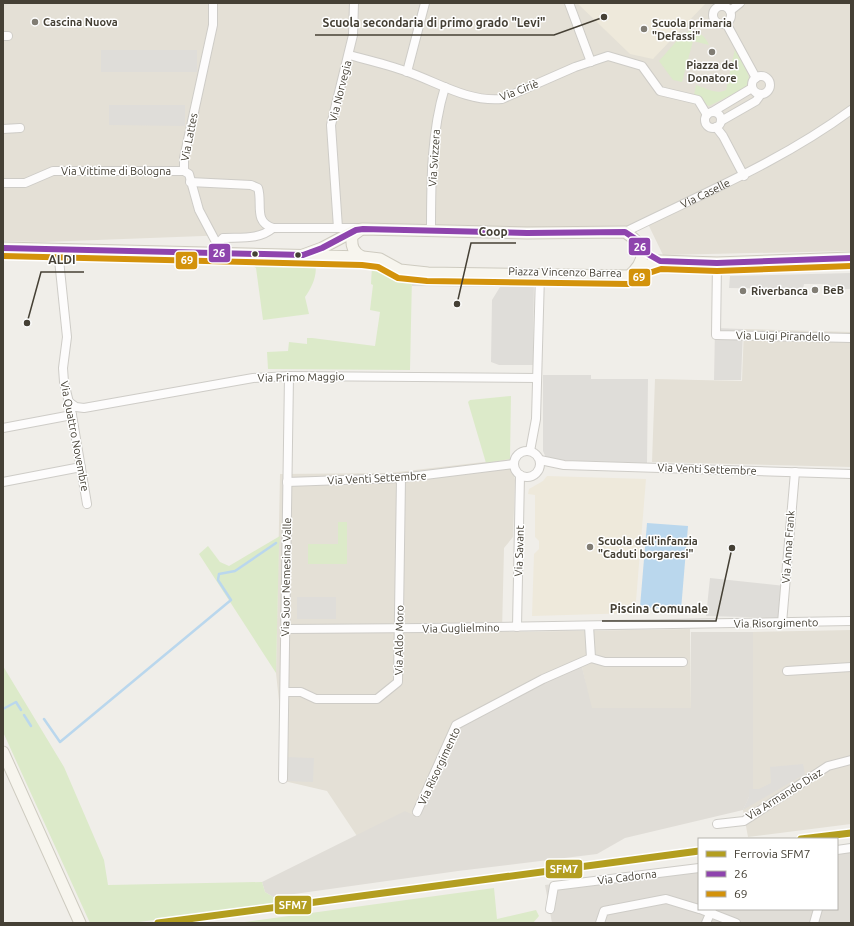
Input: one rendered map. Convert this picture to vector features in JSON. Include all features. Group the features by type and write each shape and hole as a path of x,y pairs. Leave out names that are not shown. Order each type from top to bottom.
{"street":[{"name":"Via Lattes","path":"213,3 213,25 184,158 184,171 188,174 199,210 218,249"},
{"name":"Via Lattes","path":"213,13 218,3"},
{"name":"Via Norvegia","path":"338,228 330,125 353,35 354,3"},
{"path":"408,72 425,3"},
{"path":"569,3 591,62"},
{"path":"730,11 740,3"},
{"path":"720,5 730,11 730,19 726,23 718,23 714,19 715,10 720,5"},
{"path":"726,23 756,78"},
{"name":"Via Ciriè","path":"349,55 408,72 478,99 502,99 608,56 642,66 660,91 698,100 710,113"},
{"path":"764,77 769,84 768,90 761,94 756,101 718,124 711,127 707,124 706,119 710,113 752,88 753,82 756,78 764,77"},
{"name":"Via Svizzera","path":"431,230 434,141 438,110 445,86"},
{"path":"752,88 755,92 761,94"},
{"name":"Via Caselle","path":"363,228 624,234 744,176 833,124 851,110"},
{"path":"710,113 719,114 718,124 744,176"},
{"path":"3,128 20,128"},
{"name":"Via Vittime di Bologna","path":"3,183 25,183 53,170 184,171"},
{"path":"190,182 251,185 258,188 260,214 262,221 268,227 363,228"},
{"path":"218,249 223,238 257,237 266,234 273,228"},
{"path":"303,255 322,248 356,230 363,228"},
{"path":"362,257 356,254 351,242 352,236 363,228"},
{"name":"Piazza Vincenzo Barrea","path":"363,230 624,234 635,242 640,256 635,268 623,274 415,270 397,266 383,257 360,252 355,248 354,241 357,234 363,230"},
{"path":"624,234 636,240 642,250 660,262"},
{"path":"3,248 58,250 218,249 380,259 400,270 428,273 629,276 638,268 641,261 642,250"},
{"name":"Via Quattro Novembre","path":"58,250 67,337 63,374 72,415 87,504"},
{"path":"638,268 660,262 717,263 851,258"},
{"name":"Via Luigi Pirandello","path":"717,263 716,336 851,338"},
{"path":"530,451 536,419 540,275"},
{"name":"Via Primo Maggio","path":"69,402 76,407 84,408 253,378 289,376 537,378"},
{"name":"Via Suor Nemesina Valle","path":"283,779 289,376"},
{"path":"3,428 72,415"},
{"path":"530,451 534,452 540,460 539,470 533,476 529,477 520,475 514,464 519,453 530,451"},
{"name":"Via Venti Settembre","path":"540,460 564,465 851,474"},
{"name":"Via Venti Settembre","path":"287,482 402,478 514,464"},
{"name":"Via Venti Settembre","path":"539,470 564,465"},
{"path":"3,482 81,467"},
{"name":"Via Anna Frank","path":"782,623 795,472"},
{"name":"Via Savant","path":"517,627 520,475"},
{"name":"Via Aldo Moro","path":"285,692 300,692 316,699 377,699 398,682 402,478"},
{"name":"Via Risorgimento","path":"589,626 851,621"},
{"path":"589,626 591,658 605,662 683,662"},
{"name":"Via Guglielmino","path":"286,629 589,626"},
{"name":"Via Risorgimento","path":"417,812 456,725 543,679 591,658"},
{"path":"787,671 851,667"},
{"path":"3,752 80,923"},
{"name":"Via Armando Diaz","path":"717,824 744,821 828,766 851,760"},
{"path":"838,850 851,848"},
{"name":"Via Cadorna","path":"550,909 554,886 698,868"},
{"path":"600,923 604,911 666,899 698,908"},
{"path":"706,923 711,910 736,923"},
{"path":"814,923 818,910"}],"shaded area":[{"path":"3,3 851,3 851,251 663,255 649,226 416,228 44,242 3,241"},
{"name":"Scuola primaria \"Defassi\"","path":"577,3 706,3 653,59 630,54"},
{"path":"101,50 197,50 197,72 101,72"},
{"path":"109,105 185,105 185,126 109,125"},
{"path":"851,273 851,289 825,289 824,284 804,284 803,289 729,288 730,276"},
{"path":"412,276 534,278 533,365 499,365 491,362 492,300 500,287 412,286"},
{"path":"715,328 743,329 741,380 714,380"},
{"path":"744,329 851,332 851,467 652,462 655,379 742,381"},
{"path":"543,375 591,375 591,379 648,379 647,463 550,460 546,458 543,451"},
{"path":"510,459 515,480 513,537 504,548 502,632 690,629 691,708 591,708 582,667 445,750 417,817 357,836 327,791 284,781 285,757 276,673 280,474 389,473"},
{"name":"Scuola dell'infanzia \"Caduti borgaresi\"","path":"547,476 646,479 635,613 532,616 534,554 539,549 539,541 535,537 535,495 528,494 529,489 543,481"},
{"path":"710,578 785,586 783,618 706,616"},
{"path":"297,597 336,597 336,619 297,619"},
{"path":"851,630 851,824 748,837 743,810 749,797 749,789 753,789 753,632"},
{"path":"691,632 753,632 753,789 749,789 749,797 743,810 625,838 597,854 458,871 273,897 265,892 262,882 405,811 417,817 459,726 569,668 582,667 592,708 691,708"},
{"path":"285,757 314,758 313,782 284,781"},
{"path":"803,764 805,774 743,810 749,797 749,789 759,789 771,783 770,767"},
{"path":"851,846 851,923 552,923 545,885 698,865 698,910 838,910 838,848"}],"green space":[{"path":"691,30 702,35 709,45 693,41 682,82 673,80 659,61 681,36"},
{"path":"735,49 749,77 749,86 709,106 694,95 696,85 719,92 726,90"},
{"path":"249,259 315,262 316,272 314,281 305,297 309,314 263,320 256,268 248,263"},
{"path":"372,265 383,267 397,276 412,276 410,370 268,369 267,352 288,351 289,342 307,344 307,338 375,346 380,312 370,310 373,285 371,284"},
{"path":"511,396 510,459 486,463 468,402 470,400"},
{"path":"338,522 347,522 347,564 308,564 308,544 338,544"},
{"path":"280,536 276,673 199,554 208,546 220,562 229,566"},
{"path":"3,666 64,767 104,860 108,885 262,882 265,892 273,897 276,904 131,923 90,923 3,732"},
{"path":"494,888 497,919 536,910 539,916 533,923 237,923"}],"water":[{"path":"647,523 688,526 681,610 640,607"}],"waterway":[{"path":"44,719 60,742 231,600 218,580 219,574 235,571 276,543"},
{"path":"3,709 16,702 21,710"},
{"path":"24,715 31,726"}],"rail line":[{"name":"SFM7","path":"809,838 851,833"},
{"name":"SFM7","path":"158,923 698,851"}],"transit line":[{"name":"26","path":"3,248 303,255 322,248 356,230 363,229 527,233 625,232 637,240 641,250 660,261 717,263 851,258"},
{"name":"69","path":"3,256 362,265 378,267 398,278 427,281 629,284 643,275 661,269 717,271 851,266"}],"place":[{"name":"Scuola secondaria di primo grado \"Levi\"","path":"604,17"},
{"name":"Cascina Nuova","path":"35,22"},
{"name":"Scuola primaria \"Defassi\"","path":"644,29"},
{"name":"Piazza del Donatore","path":"712,52"},
{"name":"BeB","path":"815,290"},
{"name":"Riverbanca","path":"743,291"},
{"name":"Coop","path":"457,304"},
{"name":"ALDI","path":"27,323"},
{"name":"Scuola dell'infanzia \"Caduti borgaresi\"","path":"590,547"},
{"name":"Piscina Comunale","path":"732,548"}]}
